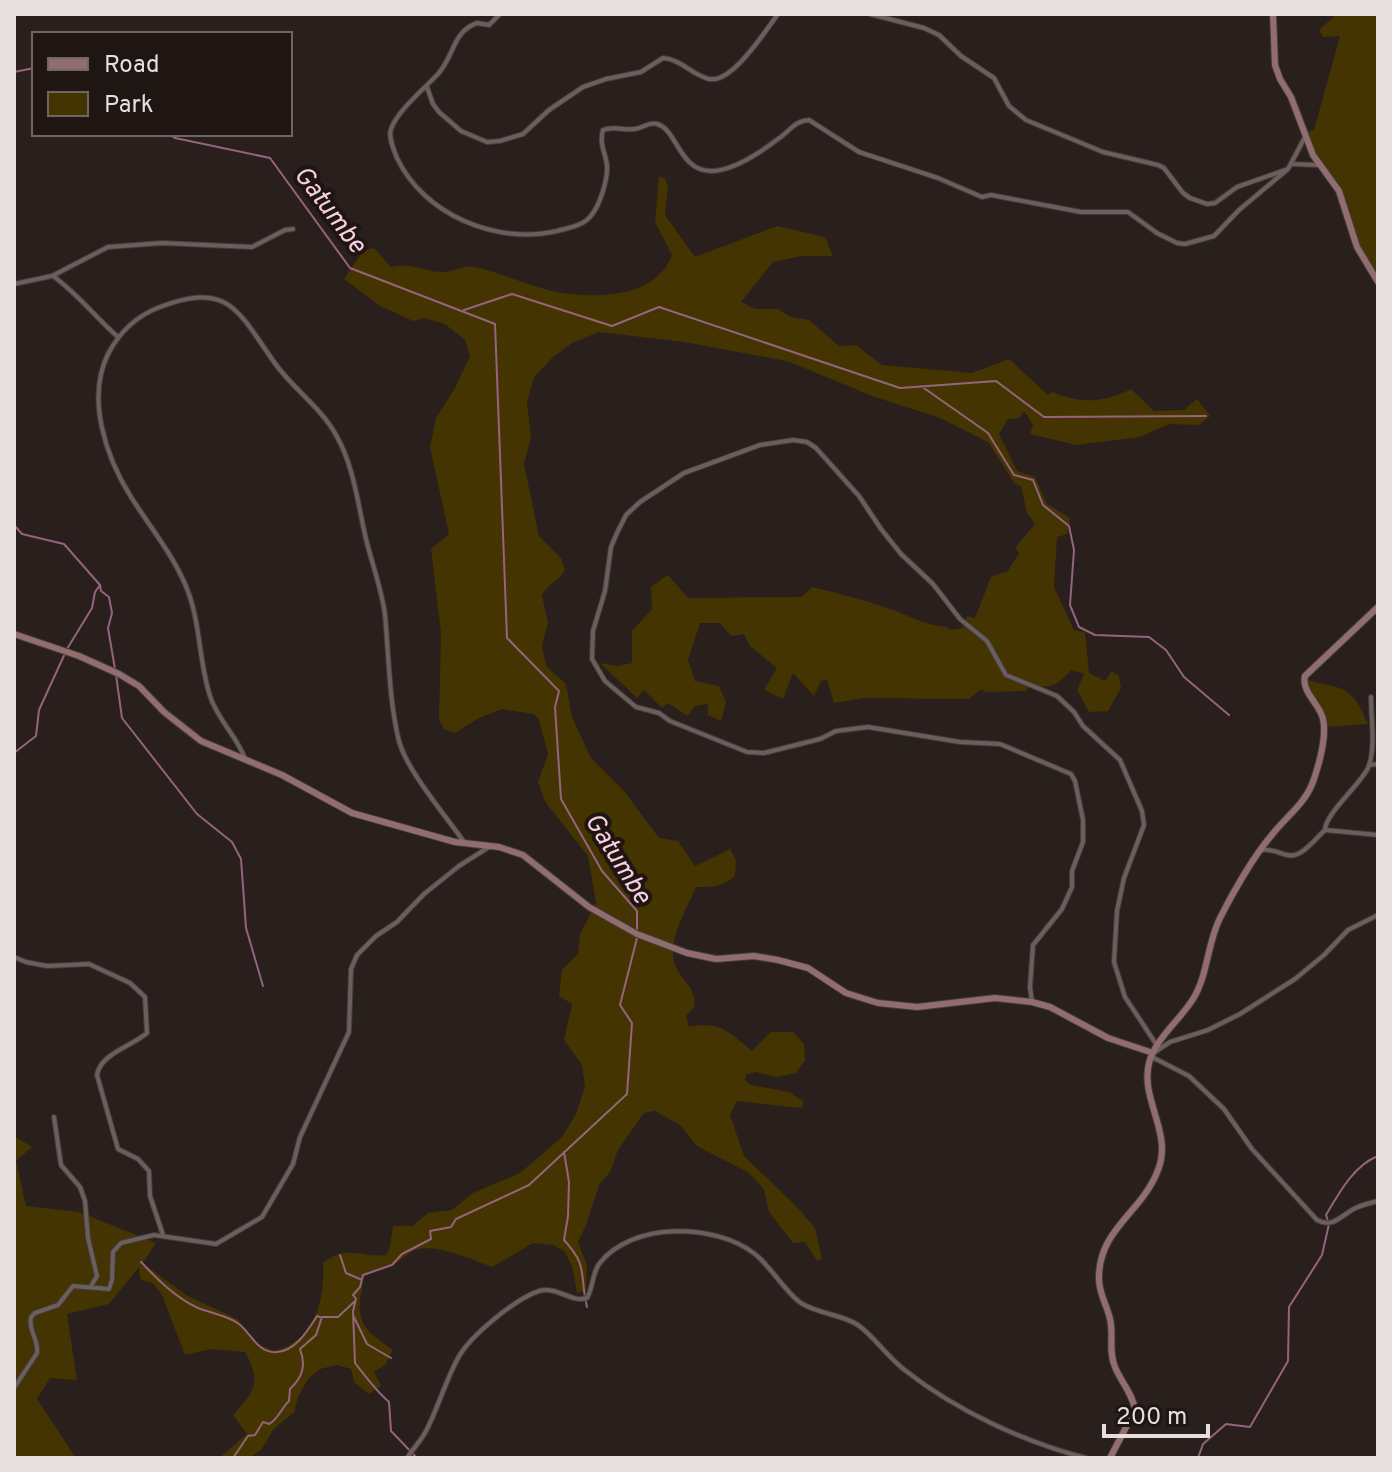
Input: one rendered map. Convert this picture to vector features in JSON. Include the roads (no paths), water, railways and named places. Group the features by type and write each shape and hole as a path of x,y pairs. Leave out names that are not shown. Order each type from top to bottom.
{"main road":[{"path":"1273,14 1275,65 1313,155 1339,191 1357,247 1378,282"},
{"path":"1110,1458 1135,1410 1111,1357 1110,1319 1099,1288 1100,1263 1110,1234 1141,1201 1161,1161 1163,1142 1150,1096 1149,1079 1154,1052 1196,994 1217,924 1271,835 1299,806 1315,777 1325,729 1321,711 1304,686 1305,676 1378,607"},
{"path":"14,634 79,656 119,674 139,686 164,712 201,741 282,775 352,813 466,844 506,848 523,855 589,907 637,934 694,955 716,959 761,956 778,960 808,968 846,993 878,1003 917,1007 995,998 1032,1002 1050,1007 1118,1042 1154,1052"}],"street":[{"path":"500,14 489,25 477,23 461,31 449,58 391,127 394,150 402,169 430,202 457,218 507,233 537,235 579,225 590,217 601,196 607,166 601,140 603,130 609,127 637,129 653,123 662,126 694,167 713,171 736,165 778,139 796,123 809,120 859,152 938,178 982,197 991,195 1086,212 1128,212 1178,244 1214,236 1290,167 1305,137"},
{"path":"427,87 439,112 461,131 487,142 500,141 523,134 549,110 583,87 641,72 663,58 676,61 707,78 719,78 741,63 778,14"},
{"path":"870,14 939,35 994,78 1009,106 1026,120 1103,152 1158,165 1164,168 1183,193 1207,204 1215,203 1237,187 1290,167 1322,166"},
{"path":"14,284 52,276 108,247 162,243 252,247 293,229"},
{"path":"52,276 76,293 118,337"},
{"path":"245,759 211,699 195,610 186,585 174,559 125,488 110,453 100,417 98,385 105,360 118,337 144,313 179,300 205,297 224,300 249,327 279,370 331,427 347,461 384,610 386,650 399,740 416,774 466,844"},
{"path":"1032,1002 1033,945 1062,909 1072,887 1072,871 1083,842 1083,820 1071,774 1000,744 960,742 868,727 836,731 820,739 764,753 747,752 670,721 654,711 636,707 605,681 592,659 591,649 605,591 611,547 626,515 640,502 684,473 745,449 775,441 793,440 812,445 859,496 901,554 933,584 967,626 987,641 1006,675 1057,696 1083,726 1117,756 1142,811 1144,825 1124,878 1117,911 1115,969 1125,997 1154,1052 1196,1082 1224,1109 1252,1149 1317,1220 1329,1223 1352,1210 1378,1201"},
{"path":"1261,850 1274,849 1290,856 1298,855 1325,830 1325,823 1347,798 1369,765 1371,697"},
{"path":"1369,765 1378,764"},
{"path":"1325,830 1378,835"},
{"path":"14,1388 37,1353 31,1317 58,1305 73,1286 105,1289 111,1286 113,1252 121,1243 163,1235 216,1244 262,1217 293,1164 300,1137 349,1032 351,969 357,955 376,936 397,922 424,894 490,846"},
{"path":"1154,1052 1170,1042 1208,1030 1240,1014 1295,979 1348,930 1378,915"},
{"path":"14,957 47,966 89,964 130,983 145,997 147,1033 104,1061 97,1075 118,1149 138,1159 149,1171 150,1196 163,1235"},
{"path":"54,1117 61,1165 80,1187 85,1201 88,1238 97,1276 91,1286"},
{"path":"410,1454 430,1424 462,1351 510,1308 532,1294 552,1289 579,1300 587,1298 597,1268 606,1258 637,1236 669,1232 724,1237 737,1243 756,1255 796,1299 811,1309 859,1326 889,1357 918,1380 994,1424 1086,1458"}],"waterway":[{"name":"Gatumbe","path":"14,72 32,68"},
{"name":"Gatumbe","path":"172,136 270,158 350,268 495,324 507,638 559,691 555,707 561,799 602,871 637,911 637,931"},
{"path":"464,310 512,294 612,326 659,307 900,388 996,381 1044,417 1206,416"},
{"path":"921,386 988,433 1014,475 1033,480 1043,505 1069,526 1074,550 1070,605 1079,627 1095,635 1149,637 1166,650 1184,677 1229,715"},
{"path":"14,525 22,534 64,544 109,597 112,613 108,628 115,669"},
{"path":"14,753 36,736 39,710 67,649 92,608 95,592 100,585"},
{"path":"116,675 122,718 197,814 232,842 241,859 246,928 263,986"},
{"name":"Gatumbe","path":"417,1458 391,1431 389,1402 355,1363 353,1311 356,1299 353,1295 360,1287 363,1275 392,1265 402,1254 431,1239 430,1231 451,1227 456,1219 529,1185 627,1094 632,1023 620,1005 637,938"},
{"path":"564,1152 569,1182 564,1240 580,1264 587,1307"},
{"path":"1198,1458 1203,1444 1226,1424 1250,1427 1288,1361 1289,1307 1322,1255 1329,1224 1326,1215 1354,1173 1378,1156"},
{"path":"340,1255 346,1273 360,1279"},
{"path":"141,1262 182,1299 235,1321 270,1352 290,1348 301,1339 317,1316 320,1317"},
{"path":"233,1458 248,1436 255,1435 263,1422 272,1422 289,1401 290,1389 302,1370 300,1349 316,1335 322,1317 338,1317 355,1301"},
{"path":"354,1317 367,1344 391,1358"}]}
